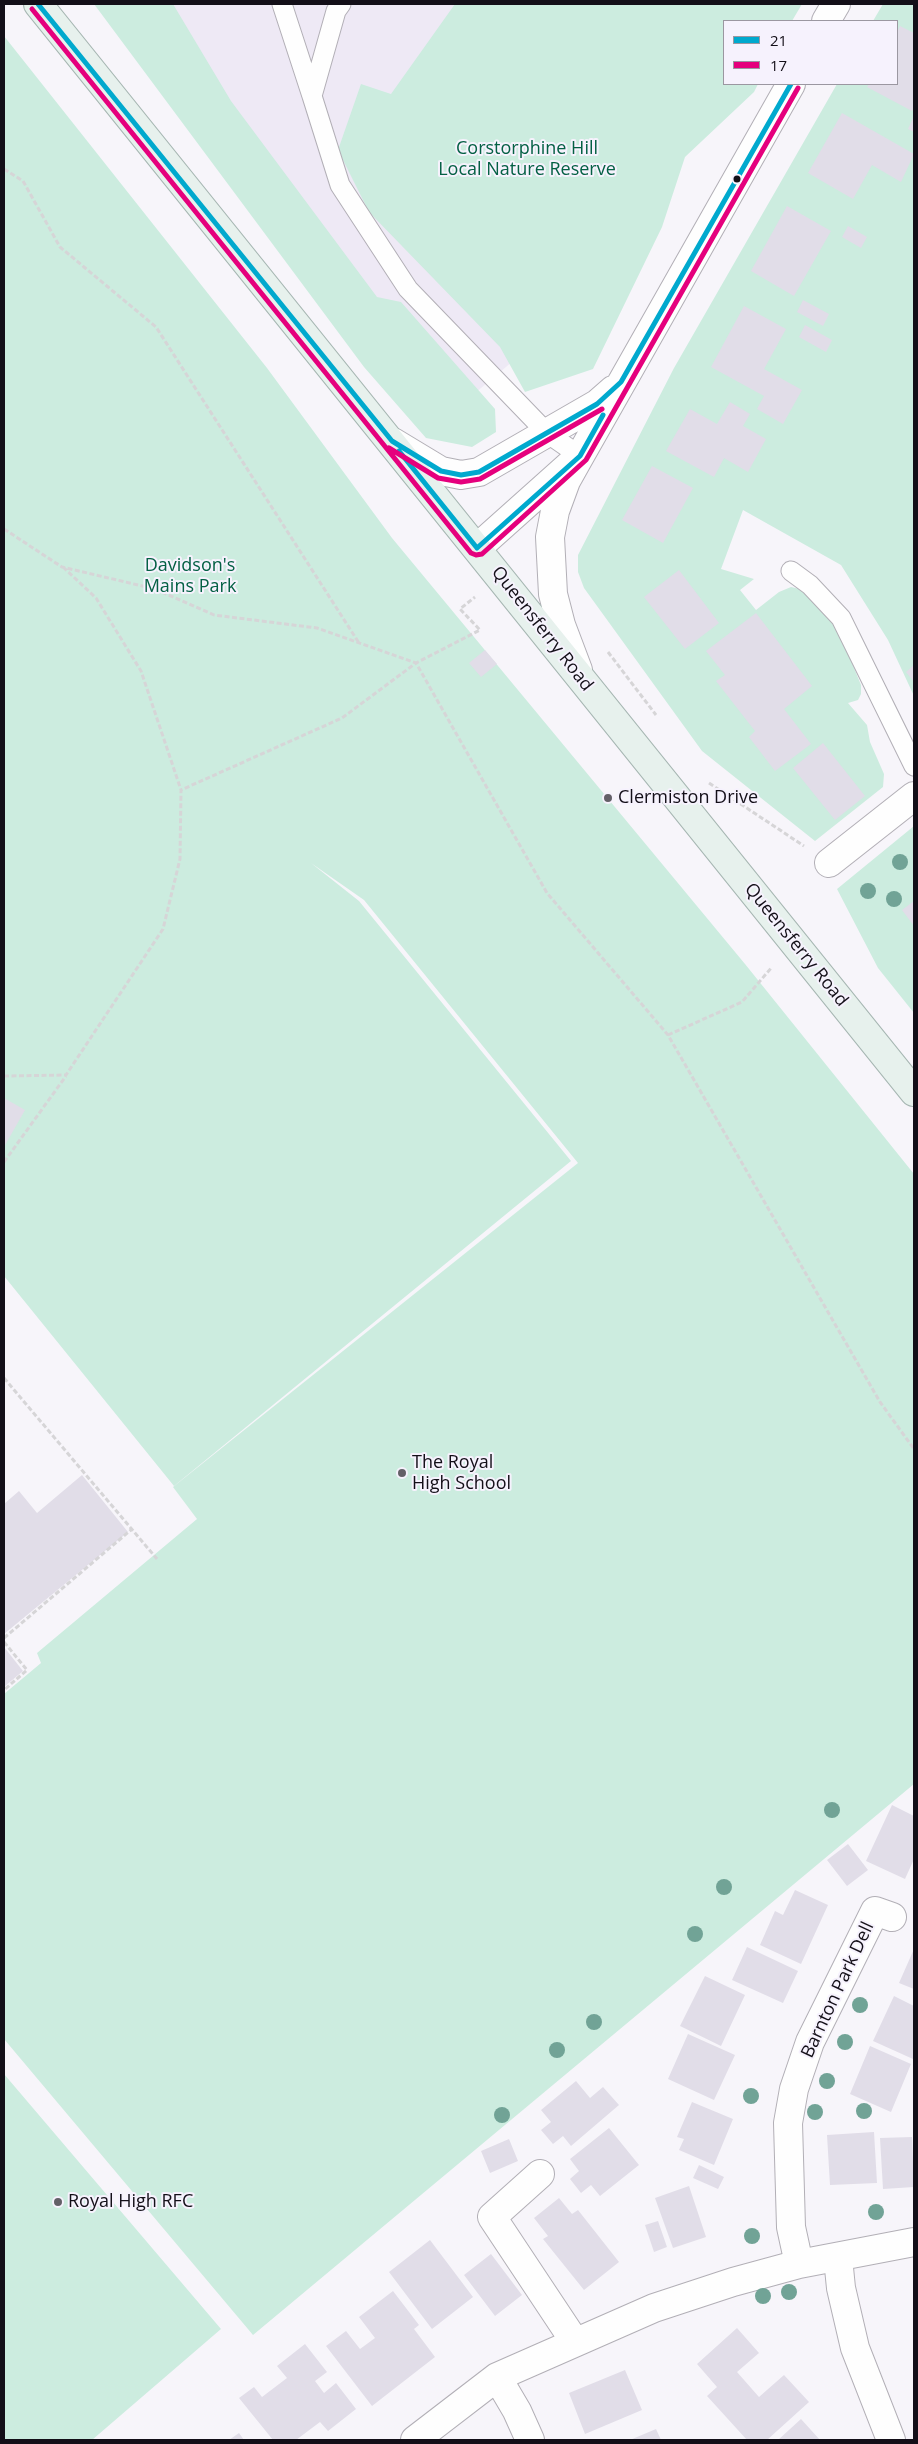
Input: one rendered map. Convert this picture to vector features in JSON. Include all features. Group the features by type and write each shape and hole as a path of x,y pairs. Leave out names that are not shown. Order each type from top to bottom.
{"main road":[{"name":"Queensferry Road","path":"38,4 392,441 914,1092"}],"street":[{"path":"827,20 836,4"},
{"path":"584,682 560,625 553,594 549,563 550,537 555,511 580,456 790,85"},
{"path":"392,441 441,472 461,475 479,472 596,404 621,382"},
{"path":"478,548 580,456"},
{"path":"829,862 914,796"},
{"name":"Barnton Park Dell","path":"799,2264 791,2227 788,2123 794,2089 810,2042 875,1910 892,1917"},
{"path":"540,2174 492,2217 575,2342"},
{"path":"415,2440 497,2377 654,2308 733,2282 799,2264 914,2242"},
{"path":"838,2258 841,2288 855,2348 891,2440"},
{"path":"497,2377 517,2411 530,2440"}],"lane":[{"path":"282,4 340,184 408,290 547,433 580,456"},
{"path":"312,96 336,11 341,4"},
{"path":"791,570 810,585 841,618 914,766"}],"path":[{"path":"4,169 22,180 60,247 156,327 360,643"},
{"path":"4,529 62,567 96,598 141,672 181,790 180,859 163,929 66,1075 4,1162"},
{"path":"62,567 155,589 214,616 316,628 416,663 546,893 668,1035 880,1402 914,1449"},
{"path":"181,790 342,718 416,663"},
{"path":"668,1035 742,1002 793,942"},
{"path":"4,1076 66,1075"},
{"path":"4,1378 157,1559"},
{"path":"4,1638 132,1529"},
{"path":"4,1642 27,1670 4,1690"}],"shaded area":[{"path":"102,4 478,4 532,345 442,421"}],"green space":[{"path":"94,4 173,4 231,101 377,297 401,302 495,409 496,432 472,447 426,438 364,367"},
{"name":"Corstorphine Hill Local Nature Reserve","path":"455,4 802,4 793,20 723,20 723,85 758,85 754,92 685,157 662,227 593,369 525,392 500,347 369,212 338,150 361,84 391,94"},
{"path":"883,4 914,4 914,696 888,640 841,565 743,510 721,569 754,579 740,590 756,610 779,592 791,587 804,590 832,621 841,636 861,685 861,694 858,700 848,703 867,725 870,742 884,774 883,787 815,841 702,751 584,588 578,572 578,555 674,368 836,85 898,85 898,20 874,20"},
{"name":"The Royal High School","path":"4,36 267,368 392,538 745,964 914,1174 914,1784 253,2335 4,2039 4,1694 41,1663 37,1653 197,1519 173,1487 578,1163 364,900 311,863 359,901 571,1161 174,1486 4,1276"},
{"path":"914,826 914,1013 878,968 837,889"},
{"name":"Royal High RFC","path":"4,2074 221,2329 92,2440 4,2440"}],"building":[{"path":"900,26 914,33 914,107 912,111 867,87 868,85 898,85 898,30"},
{"path":"842,113 914,154 901,182 872,165 853,199 808,173"},
{"path":"914,116 914,132 908,129"},
{"path":"787,206 831,231 794,296 751,271"},
{"path":"848,226 867,237 861,248 842,237"},
{"path":"803,300 829,314 823,326 797,312"},
{"path":"744,306 786,329 764,369 802,390 783,424 757,409 764,396 711,367"},
{"path":"805,325 832,340 826,352 799,337"},
{"path":"730,402 750,414 743,426 766,439 748,472 724,458 714,477 666,451 690,409 717,424"},
{"path":"652,466 693,488 663,543 622,520"},
{"path":"679,570 719,623 685,649 644,597"},
{"path":"756,613 812,686 784,709 811,744 775,771 749,737 755,731 716,681 725,675 706,651"},
{"path":"485,650 497,664 481,677 469,663"},
{"path":"914,665 914,682 906,672"},
{"path":"823,743 865,796 835,820 793,768"},
{"path":"914,901 914,926 902,910"},
{"path":"4,1098 25,1110 4,1147"},
{"path":"82,1475 128,1532 4,1634 4,1504 19,1491 37,1513"},
{"path":"4,1647 23,1671 4,1687"},
{"path":"892,1805 914,1816 914,1859 905,1879 866,1861"},
{"path":"848,1844 868,1870 847,1886 827,1860"},
{"path":"795,1890 828,1905 801,1964 760,1945 775,1911 783,1915"},
{"path":"747,1947 798,1971 783,2003 732,1980"},
{"path":"914,1949 914,1989 899,1983"},
{"path":"705,1976 745,1995 721,2046 680,2026"},
{"path":"894,1996 914,2006 913,2059 873,2041"},
{"path":"688,2034 735,2055 714,2100 668,2079"},
{"path":"870,2046 911,2064 891,2112 850,2094"},
{"path":"576,2081 590,2098 603,2087 619,2105 571,2146 563,2136 553,2144 541,2130 551,2122 541,2110"},
{"path":"692,2102 733,2119 714,2165 679,2150 684,2139 677,2137"},
{"path":"609,2128 639,2165 600,2196 591,2185 581,2193 570,2179 579,2171 570,2159"},
{"path":"874,2132 877,2183 830,2185 827,2135"},
{"path":"912,2137 914,2187 883,2189 880,2138"},
{"path":"509,2139 518,2161 490,2173 481,2151"},
{"path":"699,2165 724,2177 718,2189 693,2178"},
{"path":"689,2186 706,2237 673,2248 655,2198"},
{"path":"559,2198 572,2214 578,2210 619,2262 584,2290 543,2239 548,2236 534,2218"},
{"path":"658,2221 667,2247 654,2252 645,2225"},
{"path":"430,2240 473,2297 432,2329 389,2272"},
{"path":"491,2254 522,2295 495,2316 464,2275"},
{"path":"393,2291 419,2325 414,2329 435,2357 372,2406 326,2346 346,2331 360,2349 375,2338 359,2317"},
{"path":"737,2328 759,2353 737,2372 759,2397 784,2375 809,2402 767,2440 747,2440 707,2396 717,2387 697,2364"},
{"path":"305,2344 327,2372 315,2381 324,2393 336,2383 356,2409 328,2431 320,2422 296,2440 273,2440 239,2398 254,2387 262,2397 287,2378 277,2366"},
{"path":"625,2370 642,2410 585,2434 569,2393"},
{"path":"801,2419 820,2440 778,2440"},
{"path":"656,2429 661,2440 630,2440"},
{"path":"239,2433 244,2440 229,2440"}],"transit line":[{"name":"21","path":"38,4 392,441 441,471 461,475 479,472 597,404 621,382 790,85"},
{"name":"17","path":"32,9 471,553 476,555 482,554 586,460 798,88"},
{"name":"17","path":"389,448 438,478 461,482 480,479 602,409"},
{"name":"21","path":"477,548 580,456 603,415"},
{"name":"21","path":"399,451 477,548"}],"place":[{"name":"Clermiston Drive","path":"608,798"},
{"name":"The Royal High School","path":"402,1473"},
{"name":"Royal High RFC","path":"58,2202"}],"park label":[{"name":"Davidson's Mains Park","path":"190,576"}]}
